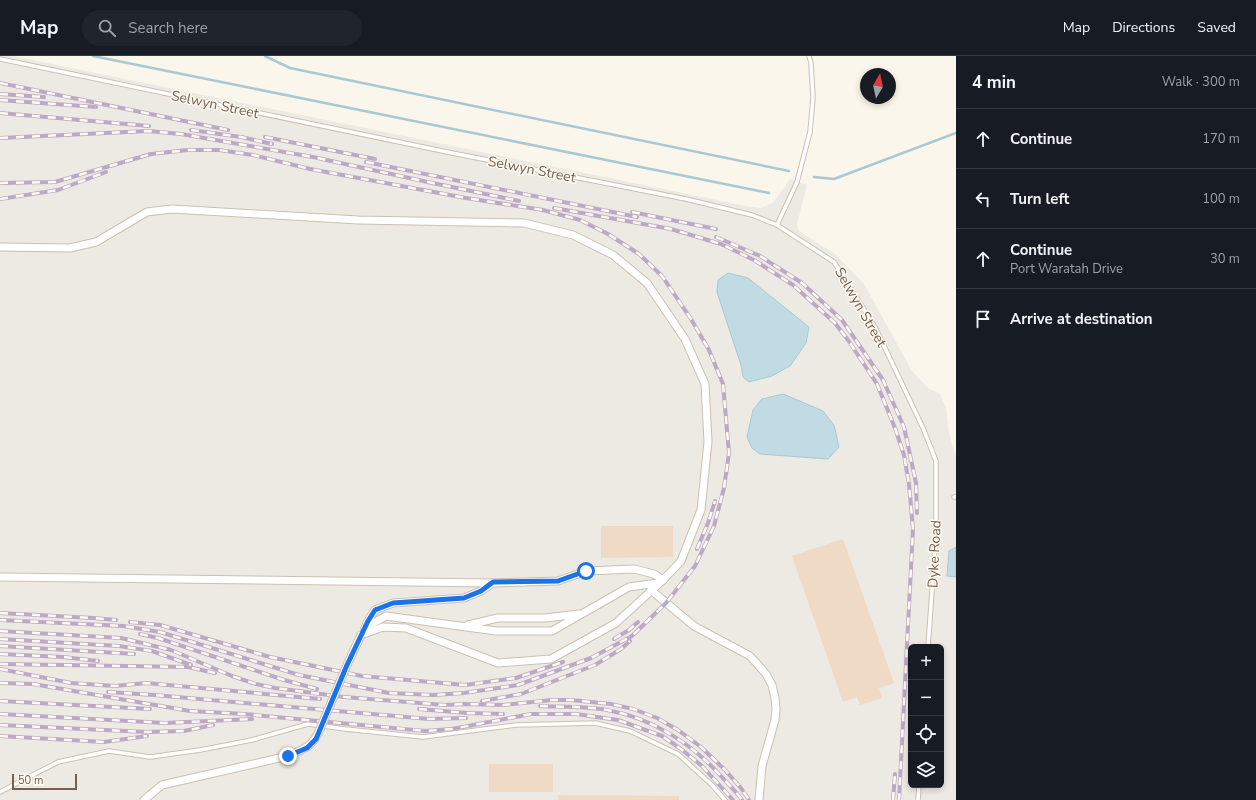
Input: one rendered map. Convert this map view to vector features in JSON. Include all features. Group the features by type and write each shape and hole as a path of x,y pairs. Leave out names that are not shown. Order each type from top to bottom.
{"street":[{"path":"0,247 70,248 96,242 147,212 172,209 358,220 524,223 573,235 613,255 647,283 685,338 705,384 708,442 701,510 681,561 616,623 551,659 498,663 406,628 383,627 362,635"},
{"path":"0,577 493,582 558,581 586,571 634,569 654,574 660,581"},
{"path":"365,628 386,616 496,631 552,631 629,587 660,581"},
{"path":"144,800 162,785 288,756 307,748 316,739 347,665 368,621 375,610 393,603 464,598 481,591 493,582"},
{"path":"651,590 694,626 750,656 766,674 772,685 776,709 775,720 762,766 759,800"},
{"path":"464,626 498,618 545,618 583,613"}],"lane":[{"path":"777,225 797,182 810,132 813,98 811,63 809,56"},
{"name":"Selwyn Street","path":"0,59 452,153 686,199 752,215 777,225 834,262 875,326 923,428 936,461"},
{"name":"Dyke Road","path":"928,644 936,534 936,461"},
{"path":"0,792 58,762 109,751 150,757 200,750 252,740 308,724 423,737 516,725 595,723 630,731 678,754 712,785 725,800"},
{"path":"918,800 919,788"}],"shaded area":[{"path":"0,56 13,56 751,207 761,208 773,203 790,179 807,185 797,225 799,231 835,254 864,284 912,371 928,388 940,394 946,408 949,434 956,456 956,547 949,551 948,576 956,577 956,800 0,800"}],"water":[{"path":"728,273 748,278 809,327 806,343 790,366 772,376 749,382 743,377 741,365 717,292 718,280"},
{"path":"783,394 823,411 834,425 839,447 828,459 760,454 752,448 747,437 753,410 762,399"},
{"path":"956,547 956,577 947,576 949,551"}],"building":[{"path":"601,526 673,526 673,557 601,558"},
{"path":"843,539 894,683 879,688 882,698 860,705 857,697 843,702 792,556"},
{"path":"489,764 553,764 553,792 489,792"},
{"path":"558,795 679,796 679,800 558,800"}],"waterway":[{"path":"93,56 769,193"},
{"path":"265,56 290,68 789,171"},
{"path":"814,177 834,179 956,133"}],"railway":[{"path":"0,83 228,130"},
{"path":"0,94 44,97"},
{"path":"0,100 96,107"},
{"path":"0,113 149,126"},
{"path":"191,130 241,137 272,144"},
{"path":"0,138 148,131 181,134 313,157 519,201"},
{"path":"265,137 375,159"},
{"path":"0,183 55,182 151,154 188,150 219,150 253,155 310,169 466,198 543,210 580,220 608,234 639,254 662,276 691,319 709,350 723,384 729,453 724,488 714,526 695,566 666,603 632,636 591,658 518,685 464,693 433,695 389,693 299,675 160,632 123,626 0,620"},
{"path":"366,162 637,217"},
{"path":"0,199 58,190 106,172"},
{"path":"554,208 671,229 721,244 754,260 793,285 835,323 877,384 904,455 909,484 913,529 899,800"},
{"path":"632,212 716,229"},
{"path":"716,237 760,256 802,283 842,320 883,380 904,427 916,483 917,513"},
{"path":"697,549 715,501"},
{"path":"0,613 116,620"},
{"path":"130,622 160,625 270,657 362,676 465,685 516,678 563,662"},
{"path":"614,639 629,630 638,622"},
{"path":"0,631 121,638 171,650 232,676 256,684 344,697 445,705 504,705 552,700 571,700 611,704 633,709 657,718 678,730 701,747 725,770 741,788 749,800"},
{"path":"140,634 158,638 284,680 317,689"},
{"path":"0,639 119,646 152,651 191,665"},
{"path":"482,701 521,694 595,665 621,649 630,641"},
{"path":"0,646 134,654"},
{"path":"0,654 63,657 98,661"},
{"path":"0,664 188,667 215,673"},
{"path":"0,669 71,683 115,686 146,683 320,699"},
{"path":"0,683 33,684 190,711 244,714 425,731 452,729 531,714 576,714 618,720 662,736 681,749 702,766 733,800"},
{"path":"108,692 429,719 466,718"},
{"path":"0,701 150,709"},
{"path":"540,706 582,707 607,710 654,725 669,733 696,752 720,775 742,800"},
{"path":"419,709 503,714"},
{"path":"0,714 165,723 252,719"},
{"path":"0,725 147,732 184,731 213,725"},
{"path":"0,736 104,742 147,736"},
{"path":"893,800 895,774"}],"route":[{"path":"288,756 307,748 316,739 347,665 368,621 375,610 393,603 464,598 481,591 493,582 558,581 586,571"}]}
